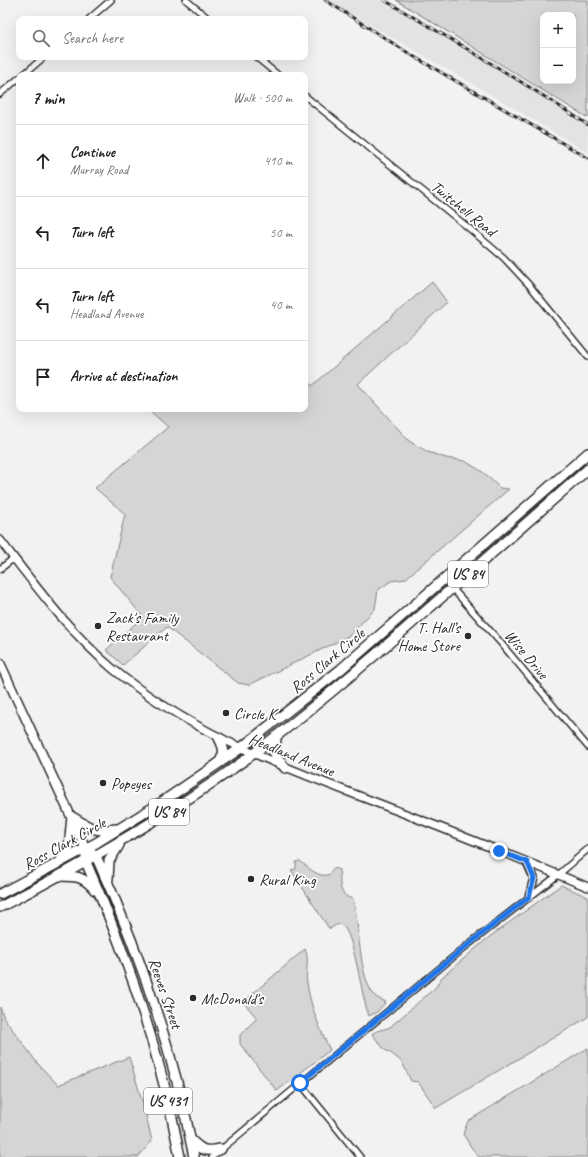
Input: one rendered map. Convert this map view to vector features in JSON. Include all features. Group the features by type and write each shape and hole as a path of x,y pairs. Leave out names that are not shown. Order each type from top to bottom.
{"highway":[{"name":"Ross Clark Circle","path":"0,894 86,849 119,829 241,748 326,681 588,453"},
{"name":"Ross Clark Circle","path":"0,907 86,862 122,841 194,795 253,754 339,686 588,469"},
{"path":"276,736 275,754 285,768"},
{"path":"218,764 224,754 219,738"},
{"path":"58,864 66,854 69,846 72,817 95,830 105,831 119,829"},
{"path":"108,882 109,861 122,841"},
{"path":"86,849 96,856"},
{"name":"Reeves Street","path":"86,849 86,862 122,950 143,1009 165,1090 180,1157"},
{"name":"Reeves Street","path":"96,856 130,936 162,1025 180,1088 194,1157"},
{"name":"US 431","path":"60,876 82,878 101,896"},
{"path":"190,1139 201,1150 221,1150"}],"main road":[{"name":"Headland Avenue","path":"0,540 62,619 88,646 112,668 161,705 219,738 285,768 588,887"},
{"name":"Reeves Street","path":"0,663 86,849"},
{"path":"527,862 534,878 529,897"}],"street":[{"path":"92,16 111,0"},
{"path":"186,0 205,16"},
{"path":"26,72 40,60"},
{"path":"260,60 274,72"},
{"path":"0,94 16,81"},
{"name":"Twitchell Road","path":"308,98 504,258 530,286 588,357"},
{"path":"0,569 14,558"},
{"name":"Wise Drive","path":"444,579 500,642 588,747"},
{"path":"212,1157 480,935 558,875 588,849"},
{"path":"300,1083 360,1157"}],"shaded area":[{"path":"327,0 380,0 588,122 588,153 507,104"},
{"path":"396,0 588,0 588,118"},
{"path":"432,282 447,302 358,384 409,441 428,452 446,458 465,461 484,473 500,488 509,489 405,579 391,581 378,590 375,609 349,636 249,685 238,683 167,627 123,665 106,650 143,617 110,577 125,514 95,488 168,427 151,412 308,412 308,381 312,386"},
{"path":"300,861 314,872 322,875 330,874 333,868 339,870 342,891 344,895 353,899 365,977 369,988 375,996 386,1002 377,1012 369,1016 354,952 346,929 341,925 337,925 330,929 328,927 291,870 296,869 296,862"},
{"path":"561,885 588,897 588,1017 436,1108 418,1082 411,1081 402,1062 385,1050 372,1034 376,1031 390,1027 436,987 441,978 488,938"},
{"path":"305,949 307,957 307,983 310,1000 319,1026 330,1050 277,1091 240,1044 240,1035 257,1018 243,1002"},
{"path":"0,1007 4,1018 38,1064 58,1085 129,1057 144,1107 152,1141 138,1157 0,1157"},
{"path":"588,1048 588,1157 479,1157 463,1134 468,1121"}],"railway":[{"path":"325,0 413,56 588,158"},
{"path":"384,0 512,76 588,125"}],"place":[{"name":"Zack's Family Restaurant","path":"98,626"},
{"name":"T. Hall’s Home Store","path":"468,636"},
{"name":"Circle K","path":"226,713"},
{"name":"Popeyes","path":"103,783"},
{"name":"Rural King","path":"251,879"},
{"name":"McDonald's","path":"193,998"}],"route":[{"path":"300,1083 491,926 529,897 534,878 527,862 499,851"}]}
